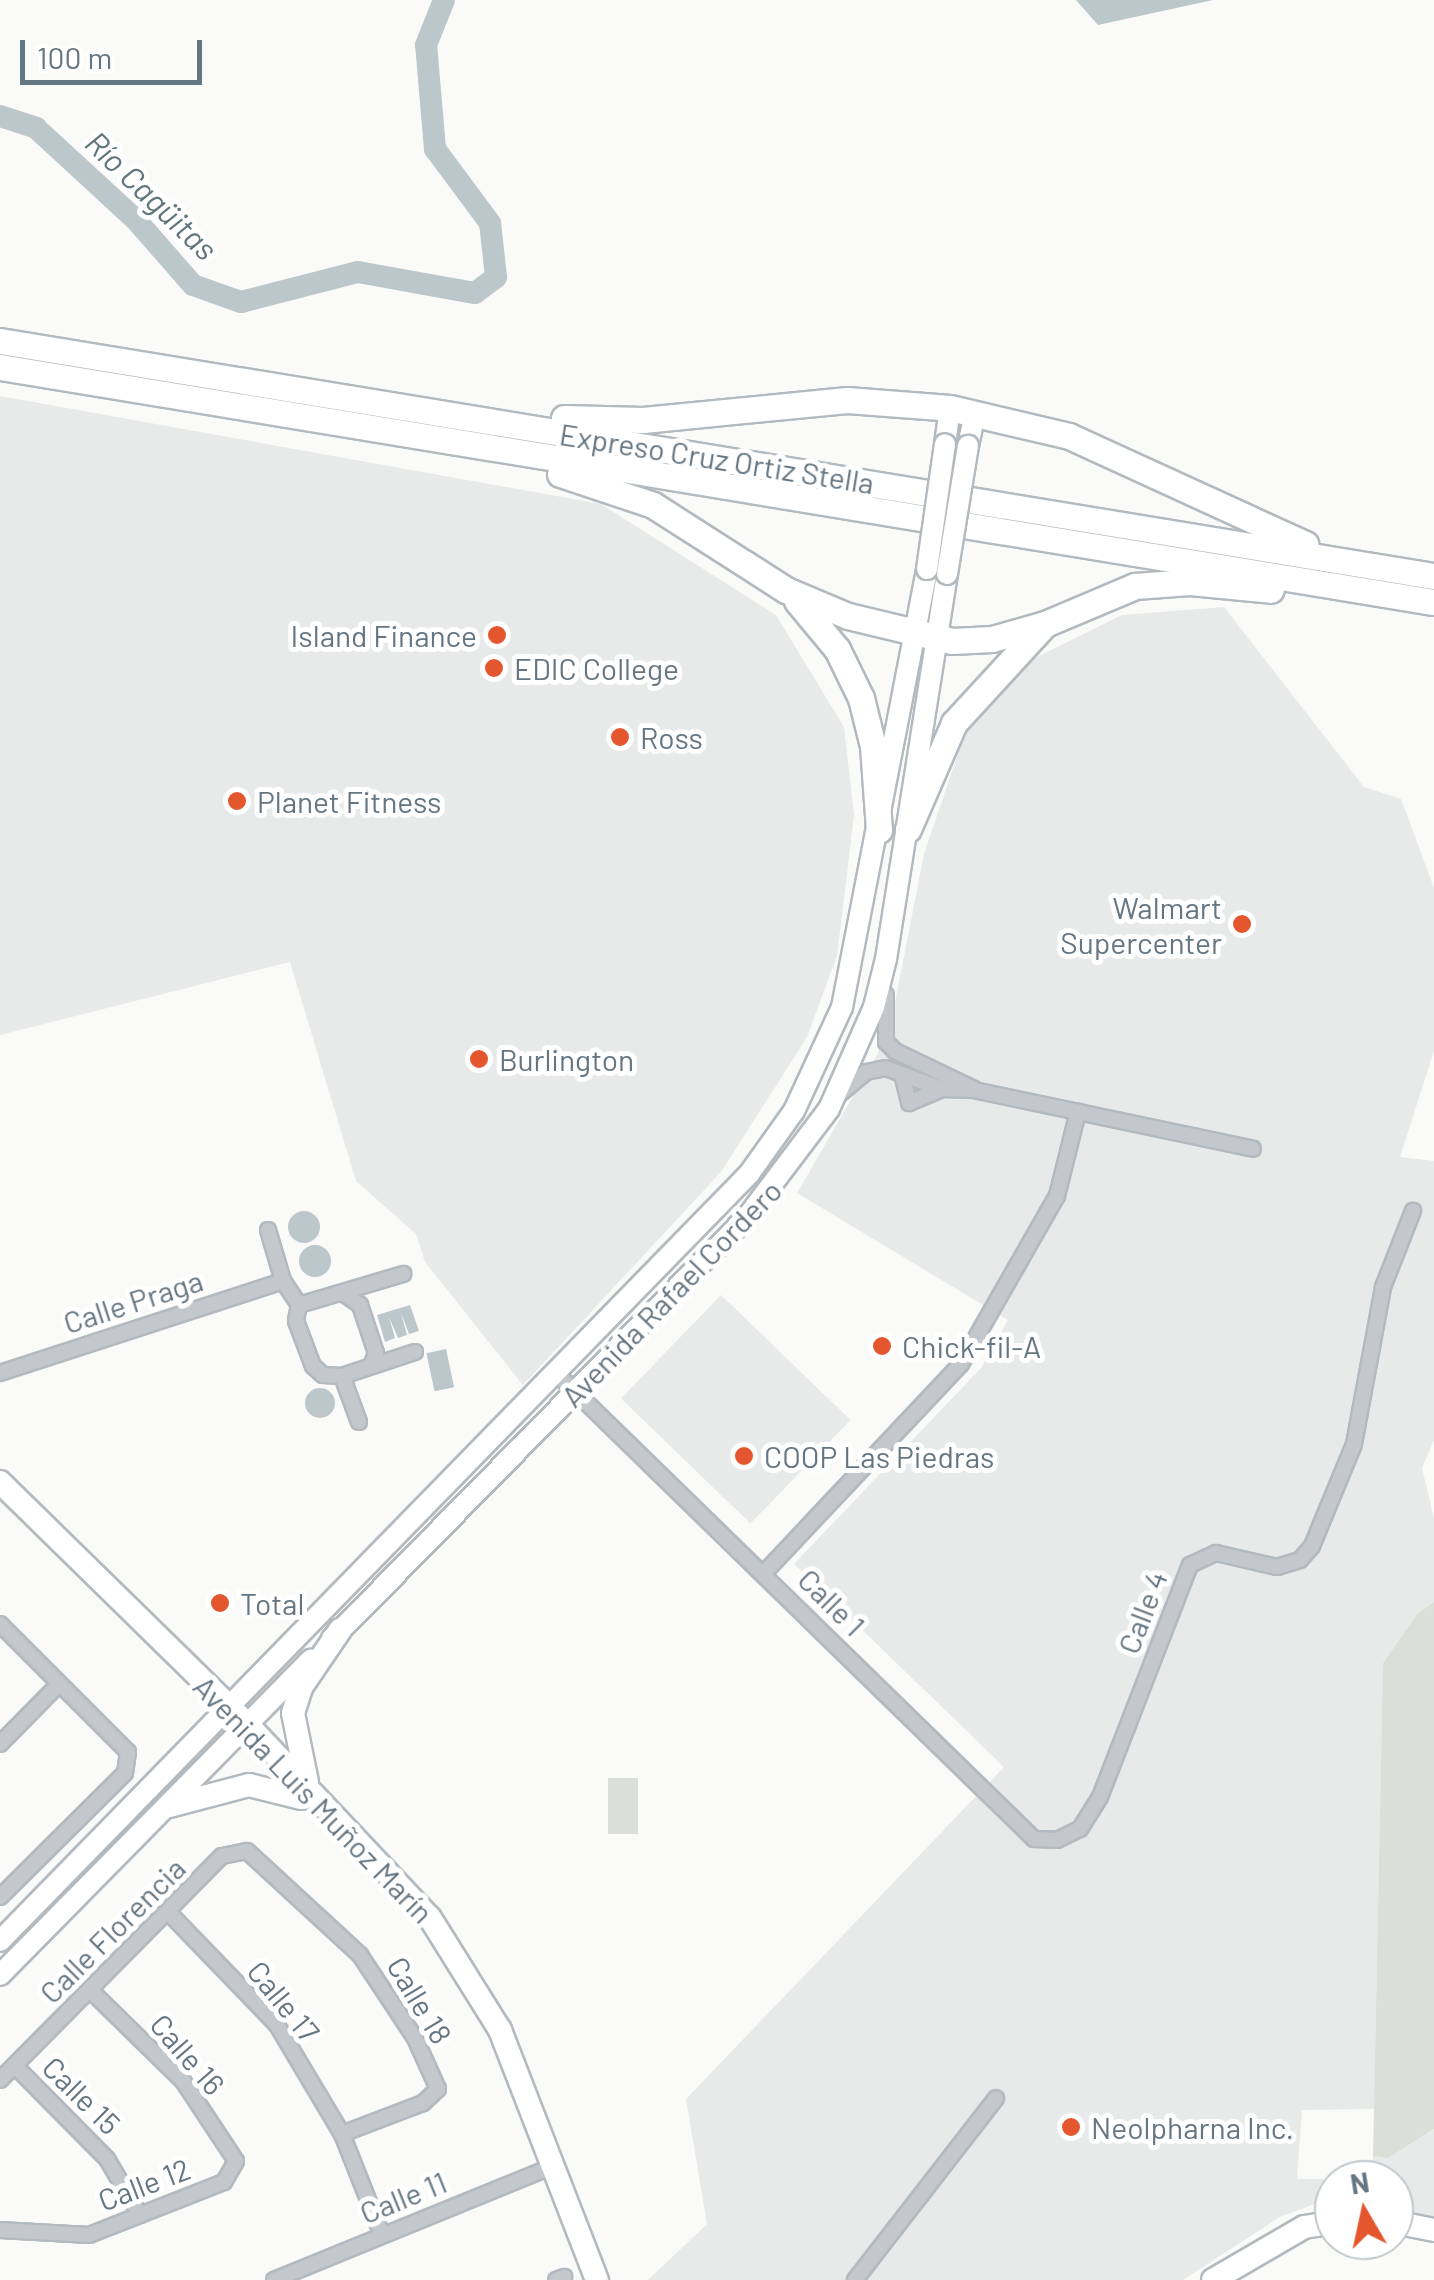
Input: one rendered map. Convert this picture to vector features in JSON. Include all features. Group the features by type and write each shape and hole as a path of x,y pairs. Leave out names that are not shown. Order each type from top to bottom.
{"highway":[{"name":"Expreso Cruz Ortiz Stella","path":"0,341 458,416 1335,572 1434,602"},
{"name":"Expreso Cruz Ortiz Stella","path":"0,367 450,441 1335,572 1434,576"},
{"path":"458,416 643,420 847,400 963,411 1104,450 1335,572"},
{"path":"450,441 514,466 621,491 686,524 786,590 925,636 992,639 1045,624 1135,586 1190,582 1284,592 1335,572"},
{"path":"786,590 837,649 858,689 873,746 878,830"},
{"path":"908,829 954,723 1045,624"}],"main road":[{"name":"Avenida Rafael Cordero","path":"937,572 945,444 963,411"},
{"name":"Avenida Rafael Cordero","path":"0,1941 221,1709 749,1174 794,1111 842,1007 878,830 968,446 963,411"},
{"name":"Avenida Rafael Cordero","path":"0,1975 579,1391 791,1167 833,1100 884,970 908,829 925,636"},
{"name":"Avenida Luis Muñoz Marín","path":"0,1482 221,1709"},
{"name":"Avenida Luis Muñoz Marín","path":"0,1501 304,1792 380,1878 456,1976 491,2040 598,2280"},
{"path":"169,1806 249,1785 304,1792 294,1713 302,1686 340,1630"},
{"name":"Avenida Luis Muñoz Marín","path":"548,2169 568,2279"},
{"path":"1227,2276 1304,2227 1314,2225"}],"street":[{"path":"884,970 886,1042 974,1090"},
{"path":"833,1100 866,1072 886,1068 942,1088 974,1090 1252,1149"},
{"path":"902,1074 909,1103 942,1088"},
{"path":"764,1572 961,1364 1057,1196 1078,1112"},
{"name":"Calle 4","path":"1080,1829 1100,1797 1190,1564 1216,1553 1277,1567 1300,1560 1312,1546 1354,1444 1383,1287 1413,1212"},
{"path":"268,1230 283,1280 299,1306 296,1321 313,1366 342,1376 416,1352"},
{"path":"299,1306 403,1274"},
{"name":"Calle Praga","path":"0,1373 283,1280"},
{"path":"342,1293 353,1294 360,1305 376,1354 372,1364"},
{"name":"Calle 1","path":"556,1373 579,1391 1034,1838 1057,1840 1080,1829"},
{"path":"342,1376 359,1422"},
{"path":"0,1624 128,1752 125,1772 0,1898"},
{"path":"0,1744 60,1684"},
{"name":"Calle Florencia","path":"0,2080 222,1856 247,1851 272,1869"},
{"name":"Calle 18","path":"272,1869 360,1955 415,2038 438,2089 423,2103 342,2134"},
{"name":"Calle 17","path":"168,1912 277,2025 342,2134 382,2234"},
{"name":"Calle 16","path":"91,1991 183,2081 236,2160"},
{"name":"Calle 15","path":"15,2066 107,2159 140,2215"},
{"path":"856,2280 996,2098"},
{"name":"Calle 12","path":"0,2230 90,2235 224,2182 236,2160"},
{"name":"Calle 11","path":"274,2280 301,2275 382,2234 548,2169"}],"shaded area":[{"path":"1076,0 1213,0 1098,25"},
{"path":"0,396 601,504 776,615 844,727 854,815 837,956 807,1037 721,1172 523,1385 425,1262 416,1234 356,1181 290,962 0,1035"},
{"path":"1224,607 1364,787 1401,799 1434,888 1434,1051 1400,1157 1434,1161 1434,1440 1422,1468 1434,1518 1434,1602 1418,1613 1383,1663 1374,2109 1302,2110 1297,2179 1314,2179 1314,2204 1280,2217 1183,2280 648,2280 707,2224 686,2099 1004,1767 794,1564 982,1367 1008,1320 797,1193 877,1055 894,1008 924,854 964,736 1031,660 1122,615"},
{"path":"304,1211 315,1216 320,1227 315,1238 304,1243 293,1238 288,1227 293,1216"},
{"path":"315,1245 326,1250 331,1261 326,1272 315,1277 304,1272 299,1261 304,1250"},
{"path":"721,1295 850,1420 750,1524 621,1399"},
{"path":"410,1305 419,1331 409,1334 401,1313 407,1335 398,1338 389,1317 395,1338 385,1342 377,1315"},
{"path":"446,1349 454,1387 435,1391 426,1353"},
{"path":"320,1388 330,1393 335,1403 330,1413 320,1418 310,1413 305,1403 310,1393"},
{"path":"1434,1602 1434,2129 1388,2158 1373,2156 1383,1663 1418,1613"},
{"path":"608,1778 638,1778 638,1834 608,1834"},
{"path":"1434,2129 1434,2217 1414,2213 1414,2160 1373,2160 1373,2156 1388,2158"}],"waterway":[{"name":"Río Cagüitas","path":"0,116 36,128 136,220 193,285 241,302 358,272 475,293 496,277 490,223 435,149 426,45 444,0"}],"place":[{"name":"Island Finance","path":"497,635"},
{"name":"EDIC College","path":"494,668"},
{"name":"Ross","path":"620,737"},
{"name":"Planet Fitness","path":"237,801"},
{"name":"Walmart Supercenter","path":"1242,924"},
{"name":"Burlington","path":"479,1059"},
{"name":"Chick-fil-A","path":"882,1346"},
{"name":"COOP Las Piedras","path":"744,1456"},
{"name":"Total","path":"220,1603"},
{"name":"Neolpharna Inc.","path":"1071,2127"}]}
